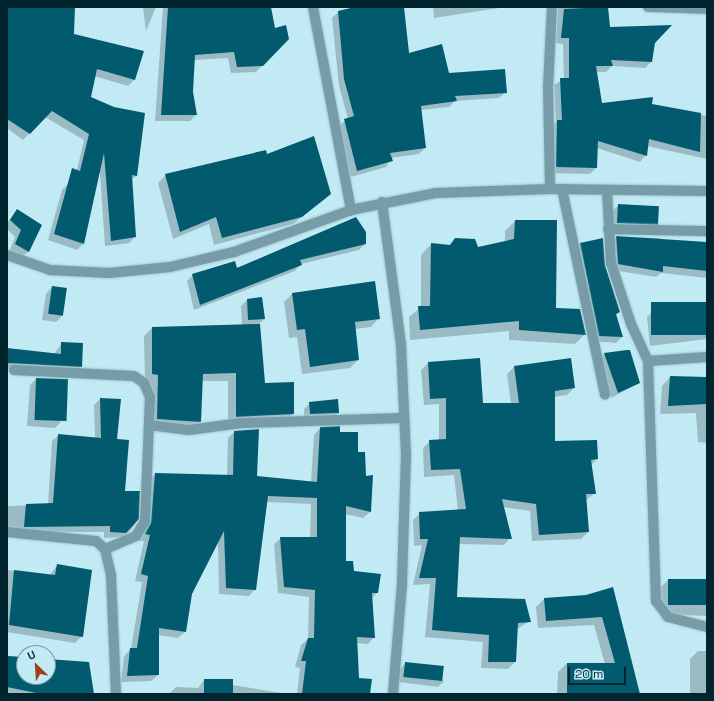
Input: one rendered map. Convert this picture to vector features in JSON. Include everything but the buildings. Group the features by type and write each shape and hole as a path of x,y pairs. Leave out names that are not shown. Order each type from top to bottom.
{"street":[{"path":"313,7 351,210"},
{"path":"550,189 548,88 552,7"},
{"path":"648,7 707,9"},
{"path":"7,255 50,270 109,273 170,267 234,252 351,210 382,202 436,194 550,189 707,191"},
{"path":"562,190 605,395"},
{"path":"607,190 608,229 616,279 648,361 656,601 668,617 707,627"},
{"path":"382,202 401,344 404,418 402,584 393,694"},
{"path":"608,229 707,231"},
{"path":"648,361 707,357"},
{"path":"14,370 134,376 144,382 150,397 145,521 136,536 105,549"},
{"path":"149,425 189,430 242,423 404,418"},
{"path":"7,532 96,542 105,549 111,575 116,694"}]}
